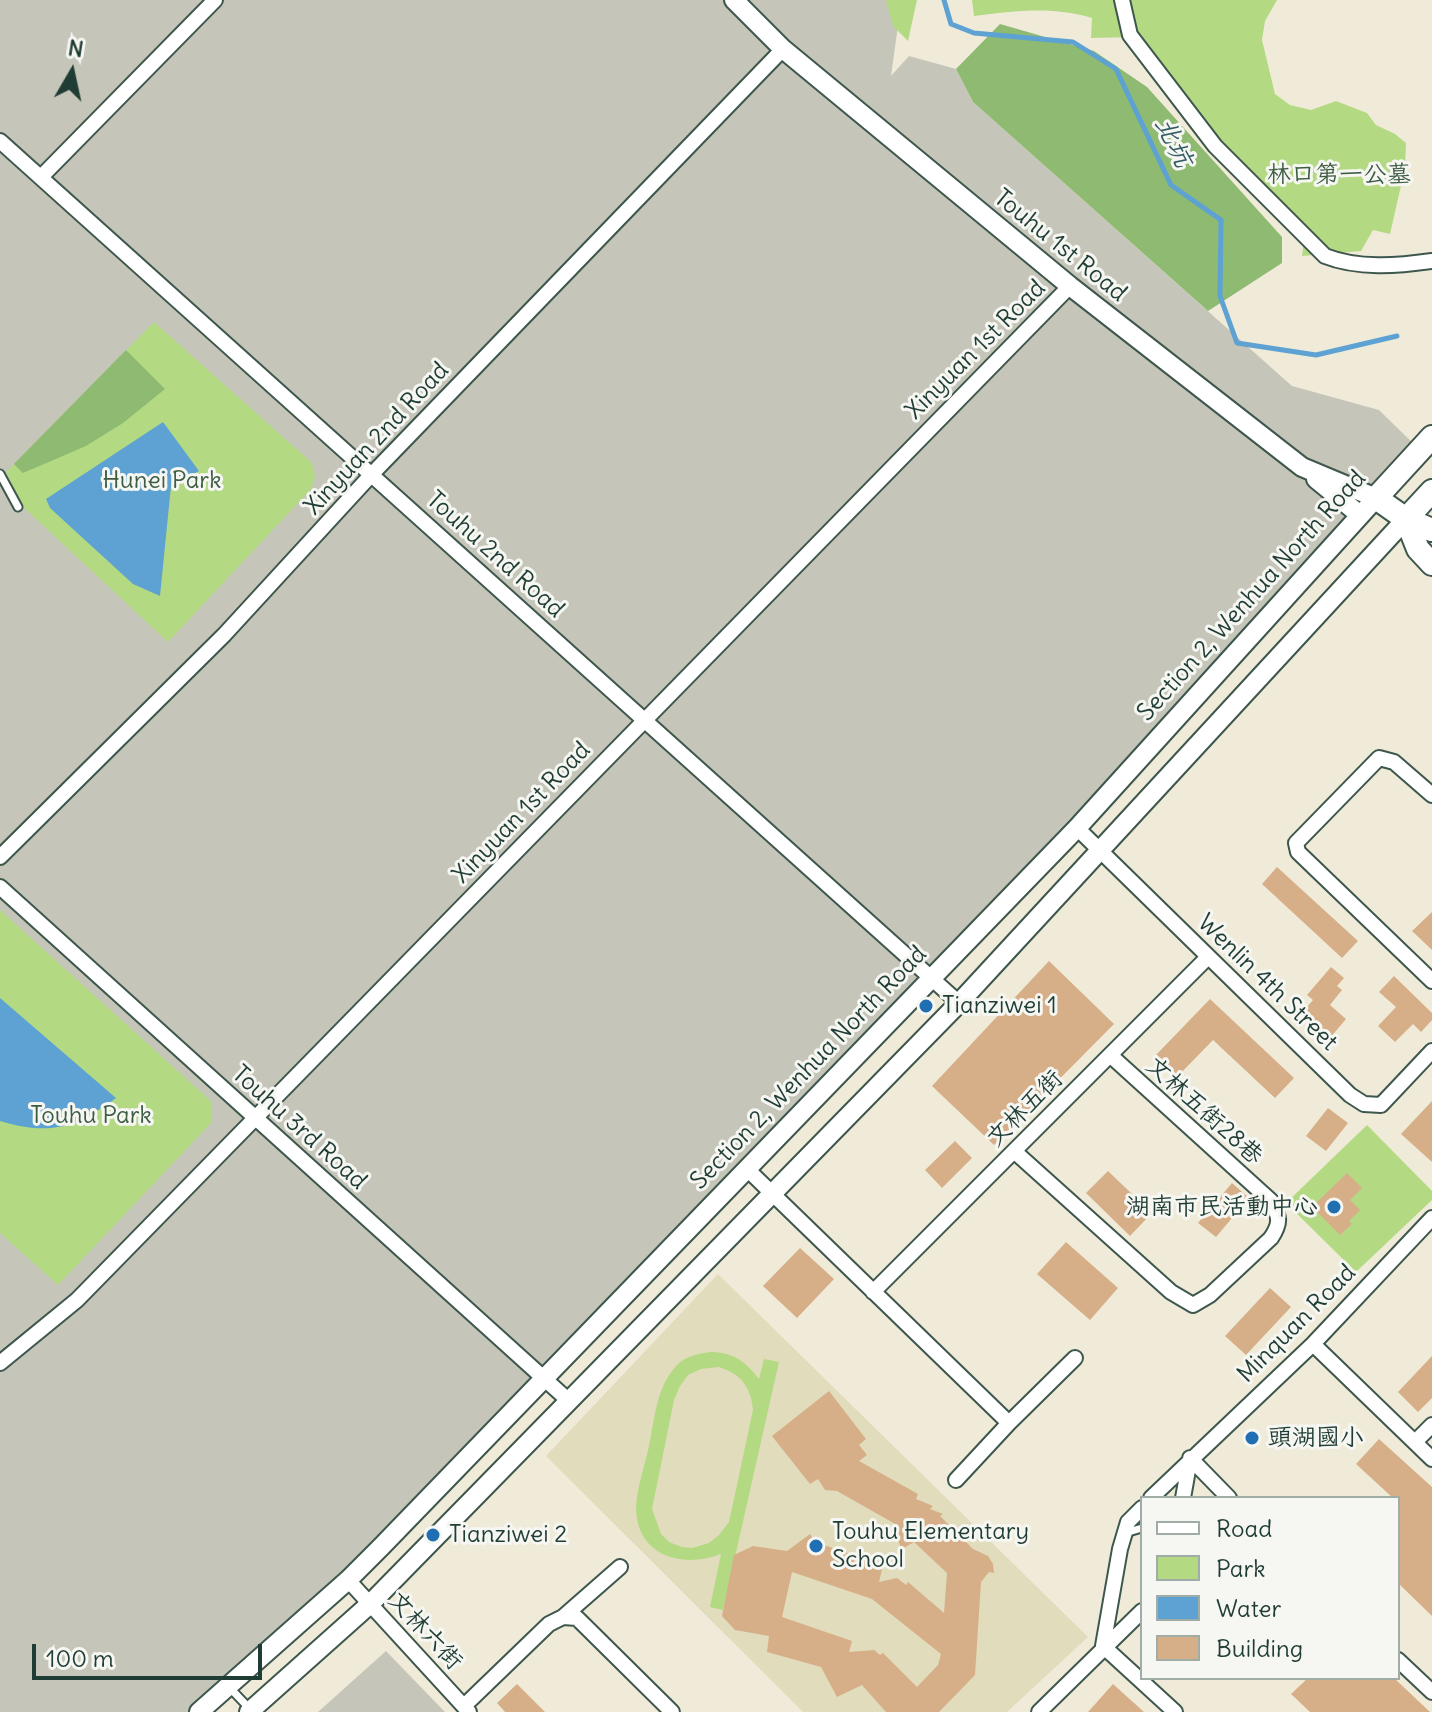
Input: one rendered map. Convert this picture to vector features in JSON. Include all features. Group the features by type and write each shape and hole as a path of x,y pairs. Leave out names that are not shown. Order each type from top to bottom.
{"main road":[{"name":"Section 2, Wenhua North Road","path":"1376,498 1432,437"},
{"path":"1406,519 1432,491"},
{"path":"1376,498 1406,519 1432,530"},
{"path":"1406,519 1418,549 1432,564"}],"street":[{"path":"41,177 215,0"},
{"name":"Touhu 1st Road","path":"734,0 783,49 1070,286 1302,467 1376,498"},
{"path":"1122,0 1130,35 1215,146 1325,256 1345,264 1432,261"},
{"name":"Xinyuan 2nd Road","path":"0,857 224,635 372,474 783,49"},
{"name":"Touhu 2nd Road","path":"0,141 959,1003"},
{"name":"Xinyuan 1st Road","path":"0,1363 77,1300 1070,286"},
{"path":"1302,467 1360,515"},
{"name":"Section 2, Wenhua North Road","path":"199,1712 348,1580 544,1379 1077,828 1376,498"},
{"path":"251,1712 370,1604 959,1003 1406,519"},
{"path":"1432,795 1394,762 1379,758 1296,843 1298,852 1432,981"},
{"name":"Wenlin 4th Street","path":"1077,828 1350,1095 1364,1104 1381,1105 1432,1051"},
{"name":"Touhu 3rd Road","path":"0,887 569,1401"},
{"name":"文林五街","path":"873,1292 1208,957"},
{"name":"文林五街28巷","path":"1014,1151 1171,1292 1193,1305 1210,1295 1271,1238 1278,1227 1279,1216 1271,1201 1110,1055"},
{"path":"747,1169 1009,1423"},
{"name":"Minquan Road","path":"1153,1496 1313,1344 1432,1218"},
{"path":"1313,1344 1432,1459"},
{"path":"956,1480 1075,1358"},
{"path":"1415,1442 1432,1425"},
{"path":"1183,1496 1190,1458"},
{"path":"1190,1458 1227,1496"},
{"path":"1103,1646 1114,1574 1125,1533 1128,1522 1140,1510"},
{"path":"467,1709 549,1624 563,1617 620,1567"},
{"name":"文林六街","path":"348,1580 467,1709"},
{"path":"1039,1712 1140,1613"},
{"path":"563,1617 577,1618 672,1712"},
{"path":"1103,1646 1140,1680"},
{"path":"1400,1662 1432,1692"},
{"path":"1140,1680 1175,1712"}],"lane":[{"path":"0,474 18,507"},
{"path":"1125,1533 1140,1529"},
{"path":"229,1686 251,1712"}],"shaded area":[{"path":"0,0 898,0 901,4 891,76 909,56 956,69 973,102 1292,386 1379,410 1423,453 337,1580 188,1712 0,1712"},
{"name":"Touhu Elementary School","path":"718,1274 1088,1637 1007,1712 803,1712 546,1456"},
{"path":"386,1651 445,1712 318,1712"}],"green space":[{"path":"886,0 917,0 908,41 893,26"},
{"name":"林口第一公墓","path":"972,0 1277,0 1265,21 1262,40 1275,94 1290,105 1311,110 1336,101 1367,113 1376,125 1406,143 1405,168 1390,234 1373,230 1361,251 1302,256 1306,229 1243,167 1166,68 1135,37 1091,38 1092,18 1062,12 1019,11 974,16"},
{"path":"1000,24 1094,51 1147,87 1282,237 1282,263 1208,311 973,102 956,69"},
{"name":"Hunei Park","path":"154,322 310,461 315,475 311,489 168,642 21,505 6,472"},
{"path":"126,350 165,389 123,423 86,446 23,473 14,464"},
{"name":"Touhu Park","path":"0,910 212,1102 212,1122 58,1285 0,1233"},
{"path":"1367,1125 1432,1191 1432,1200 1356,1272 1286,1203"},
{"path":"710,1352 732,1356 749,1367 759,1379 764,1359 779,1362 723,1610 710,1607 721,1554 691,1560 664,1554 644,1537 638,1524 636,1507 657,1403 665,1383 680,1362","holes":["719,1367 744,1382 753,1410 729,1522 709,1543 692,1548 682,1547 669,1542 661,1534 652,1509 674,1400 688,1375 701,1369"]}],"water":[{"path":"163,422 199,471 171,486 160,596 133,584 50,508 46,499"},
{"path":"0,998 116,1098 88,1116 61,1126 33,1128 0,1121"}],"building":[{"path":"1277,867 1358,941 1342,958 1262,884"},
{"path":"1432,912 1432,950 1412,931"},
{"path":"1049,961 1114,1024 994,1145 932,1086"},
{"path":"1331,967 1344,978 1337,986 1342,990 1330,1005 1346,1019 1330,1038 1301,1014 1313,1000 1307,995"},
{"path":"1394,976 1432,1013 1432,1020 1421,1032 1413,1024 1395,1042 1378,1026 1396,1007 1379,992"},
{"path":"1210,999 1294,1078 1275,1098 1213,1040 1177,1077 1155,1056"},
{"path":"1432,1101 1432,1162 1401,1134"},
{"path":"1328,1108 1348,1123 1326,1151 1306,1136"},
{"path":"955,1141 972,1158 942,1188 925,1170"},
{"path":"1108,1171 1152,1213 1130,1236 1086,1193"},
{"name":"湖南市民活動中心","path":"1347,1173 1362,1188 1350,1200 1360,1210 1349,1221 1352,1224 1340,1235 1312,1207"},
{"path":"1232,1183 1249,1198 1216,1237 1198,1223"},
{"path":"1066,1242 1118,1288 1090,1320 1037,1274"},
{"path":"800,1248 834,1279 797,1318 763,1286"},
{"path":"1270,1288 1291,1307 1246,1355 1225,1336"},
{"path":"1432,1356 1432,1398 1418,1412 1398,1392"},
{"path":"829,1391 866,1439 859,1445 867,1455 859,1461 918,1494 916,1499 943,1514 940,1516 973,1549 988,1556 993,1564 994,1573 989,1572 981,1582 975,1675 939,1712 886,1712 862,1685 837,1697 821,1667 767,1652 769,1636 735,1630 722,1616 734,1555 753,1546 787,1551 810,1534 815,1542 883,1565 879,1582 897,1578 906,1585 908,1582 944,1613 947,1573 914,1542 902,1549 893,1531 897,1525 837,1491 825,1490 818,1479 810,1484 772,1436","holes":["792,1572 872,1599 941,1654 938,1665 917,1687 883,1653 880,1655 874,1650 849,1652 852,1641 782,1617"]},
{"path":"1379,1439 1432,1487 1432,1616 1400,1585 1400,1496 1391,1496 1356,1464"},
{"path":"1306,1680 1396,1680 1430,1712 1310,1712 1291,1694"},
{"path":"517,1684 545,1712 505,1712 497,1703"},
{"path":"1113,1684 1144,1712 1088,1712"}],"waterway":[{"name":"北坑","path":"944,0 951,24 974,33 1073,42 1116,69 1171,185 1221,220 1220,296 1237,343 1316,355 1397,336"}],"place":[{"name":"Tianziwei 1","path":"926,1006"},
{"name":"湖南市民活動中心","path":"1334,1207"},
{"name":"頭湖國小","path":"1252,1438"},
{"name":"Tianziwei 2","path":"433,1535"},
{"name":"Touhu Elementary School","path":"816,1546"}]}
